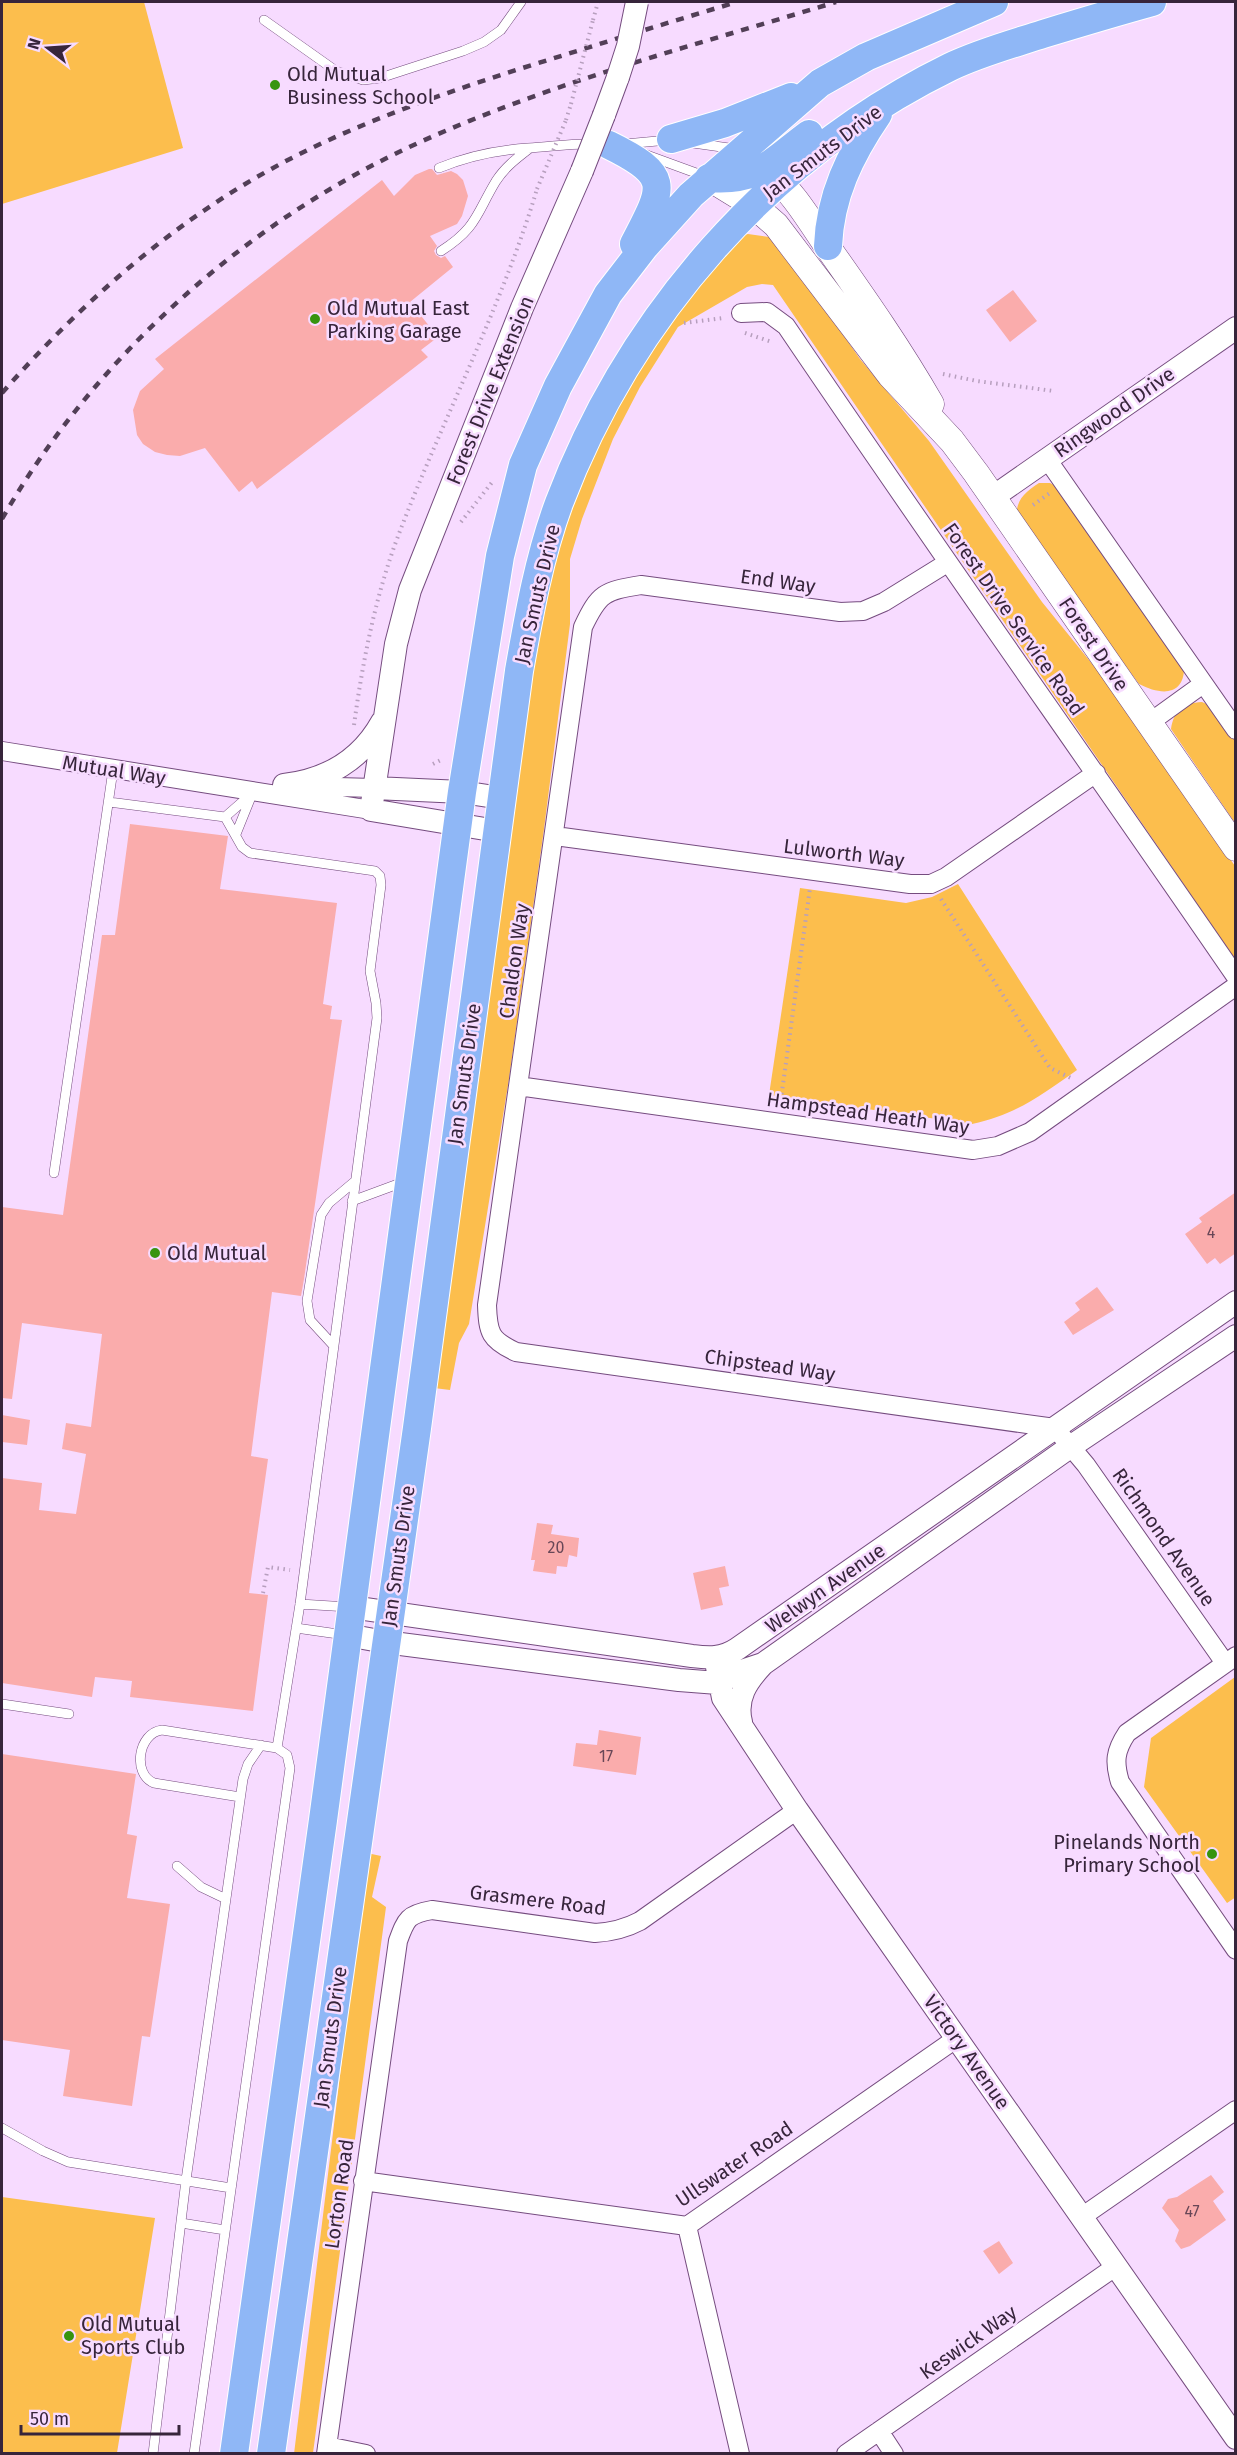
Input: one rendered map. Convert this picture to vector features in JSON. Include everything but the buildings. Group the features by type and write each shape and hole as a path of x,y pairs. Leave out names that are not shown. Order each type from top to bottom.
{"main road":[{"name":"Jan Smuts Drive","path":"234,2454 462,792 500,555 523,465 558,386 608,294 671,216 709,178 820,83 866,57 994,2"},
{"name":"Jan Smuts Drive","path":"271,2454 391,1612 519,671 534,590 559,504 601,408 649,329 681,287 753,205 772,174 836,136 909,88 952,66 995,49 1152,2"},
{"path":"709,178 739,179 772,174 824,122 887,84 916,73 952,66"},
{"path":"671,139 699,132 762,110 820,83"},
{"path":"828,246 831,212 842,177 856,147 884,105"},
{"path":"608,294 645,221 657,187 656,177 649,168 609,145"},
{"name":"Forest Drive","path":"741,150 772,174 828,246 901,352 952,441 1236,848"},
{"name":"Forest Drive","path":"709,178 753,205 776,225 890,375 952,441"}],"street":[{"name":"Forest Drive Extension","path":"374,788 396,644 410,590 522,308 604,115 628,46 637,2"},
{"name":"Forest Drive Service Road","path":"741,313 767,312 786,326 947,563 1096,773 1236,977"},
{"name":"Ringwood Drive","path":"993,497 1236,327"},
{"path":"1047,459 1236,730"},
{"name":"End Way","path":"595,602 616,589 641,585 840,612 862,611 884,602 947,563"},
{"name":"Chaldon Way","path":"488,1329 487,1305 583,627 595,602"},
{"path":"1149,723 1203,684"},
{"path":"284,785 314,779 342,766 365,746 385,715"},
{"name":"Mutual Way","path":"2,752 496,831"},
{"name":"Lulworth Way","path":"555,836 910,885 931,884 946,877 1096,773"},
{"name":"Mutual Way","path":"227,788 284,785 374,788 462,792 501,798"},
{"path":"371,810 374,788"},
{"name":"Hampstead Heath Way","path":"518,1086 973,1150 998,1146 1030,1132 1090,1087 1236,986"},
{"name":"Welwyn Avenue","path":"718,1683 739,1672 763,1664 1070,1447 1225,1329 1236,1302"},
{"name":"Chipstead Way","path":"488,1329 498,1344 516,1352 1054,1428"},
{"name":"Welwyn Avenue","path":"716,1659 745,1644 1054,1428 1225,1329"},
{"name":"Richmond Avenue","path":"1054,1428 1086,1465 1230,1660"},
{"path":"351,1607 391,1612 490,1641 679,1680 718,1683"},
{"path":"347,1635 385,1642 490,1641 716,1659"},
{"name":"Victory Avenue","path":"716,1659 718,1683 723,1698 797,1810 1236,2438"},
{"path":"1230,1660 1127,1733 1117,1748 1114,1764 1120,1782 1236,1950"},
{"path":"741,1722 739,1708 742,1693 763,1664"},
{"name":"Grasmere Road","path":"398,1941 405,1922 416,1913 432,1910 595,1933 626,1929 797,1810"},
{"name":"Lorton Road","path":"326,2450 398,1941"},
{"name":"Ullswater Road","path":"363,2181 687,2226 957,2038"},
{"path":"1083,2216 1236,2110"},
{"path":"687,2226 740,2454"},
{"name":"Keswick Way","path":"846,2454 1115,2267"},
{"path":"879,2431 894,2454"},
{"path":"326,2450 366,2454"}],"lane":[{"path":"264,20 336,71 363,80 380,78 484,42 501,30 521,2"},
{"path":"439,168 498,150 574,144 609,145 671,139 741,150"},
{"path":"609,145 653,156 709,178"},
{"path":"441,251 461,237 475,223 496,180 509,164 530,148"},
{"path":"54,1173 113,770"},
{"path":"109,802 225,817 253,792"},
{"path":"236,834 253,792"},
{"path":"225,817 242,847 250,853 375,871 380,876 381,885 370,971 377,1018 300,1604 277,1748"},
{"path":"352,1201 410,1179"},
{"path":"333,1345 310,1320 307,1301 321,1215 329,1203 354,1182"},
{"path":"300,1604 351,1607"},
{"path":"296,1628 347,1635"},
{"path":"2,1704 69,1714"},
{"path":"194,2454 290,1768 287,1755 277,1748 162,1730 154,1731 147,1736 140,1766 146,1780 154,1784 240,1797"},
{"path":"153,2454 186,2180 240,1797 248,1764 261,1745"},
{"path":"177,1866 201,1887 226,1899"},
{"path":"2,2128 68,2162 231,2188"},
{"path":"181,2223 225,2230"}],"path":[{"path":"352,732 374,611 399,532 521,241 537,189 566,120 598,2"},
{"path":"681,323 717,320 741,313"},
{"path":"943,374 1054,391"},
{"path":"1033,504 1055,490"},
{"path":"778,1124 811,890 802,871"},
{"path":"931,884 1050,1068 1090,1087"},
{"path":"263,1593 268,1567 294,1570"}],"shaded area":[{"path":"2,2 144,2 183,148 2,204"},
{"path":"748,234 769,237 779,242 860,359 929,441 1042,602 1123,702 1235,866 1235,959 773,285 762,284 747,287 678,327 640,387 613,439 582,519 570,559 570,624 544,829 509,1079 469,1324 459,1343 450,1390 434,1388 506,810 545,592 603,411 737,236"},
{"path":"1039,483 1050,483 1060,488 1184,664 1184,675 1177,688 1164,691 1139,684 1016,517 1022,497"},
{"path":"1202,702 1213,707 1235,740 1235,823 1171,729 1174,717 1180,709"},
{"path":"958,884 1077,1070 1015,1109 972,1124 769,1095 800,888 906,903 932,897"},
{"name":"Pinelands North Primary School","path":"1235,1677 1236,1897 1227,1903 1144,1787 1151,1738"},
{"path":"367,1853 381,1856 372,1897 386,1907 313,2453 294,2454"},
{"name":"Old Mutual Sports Club","path":"2,2197 155,2218 117,2453 2,2453"}],"railway":[{"path":"2,393 89,303 153,248 221,199 288,160 351,130 449,92 737,2"},
{"path":"2,519 40,459 82,402 129,349 181,299 236,253 294,212 355,175 418,143 520,101 625,66 836,2"}],"place":[{"name":"Old Mutual Business School","path":"275,85"},
{"name":"Old Mutual East Parking Garage","path":"315,319"},
{"name":"Old Mutual","path":"155,1253"},
{"name":"Pinelands North Primary School","path":"1212,1854"},
{"name":"Old Mutual Sports Club","path":"69,2336"}]}
